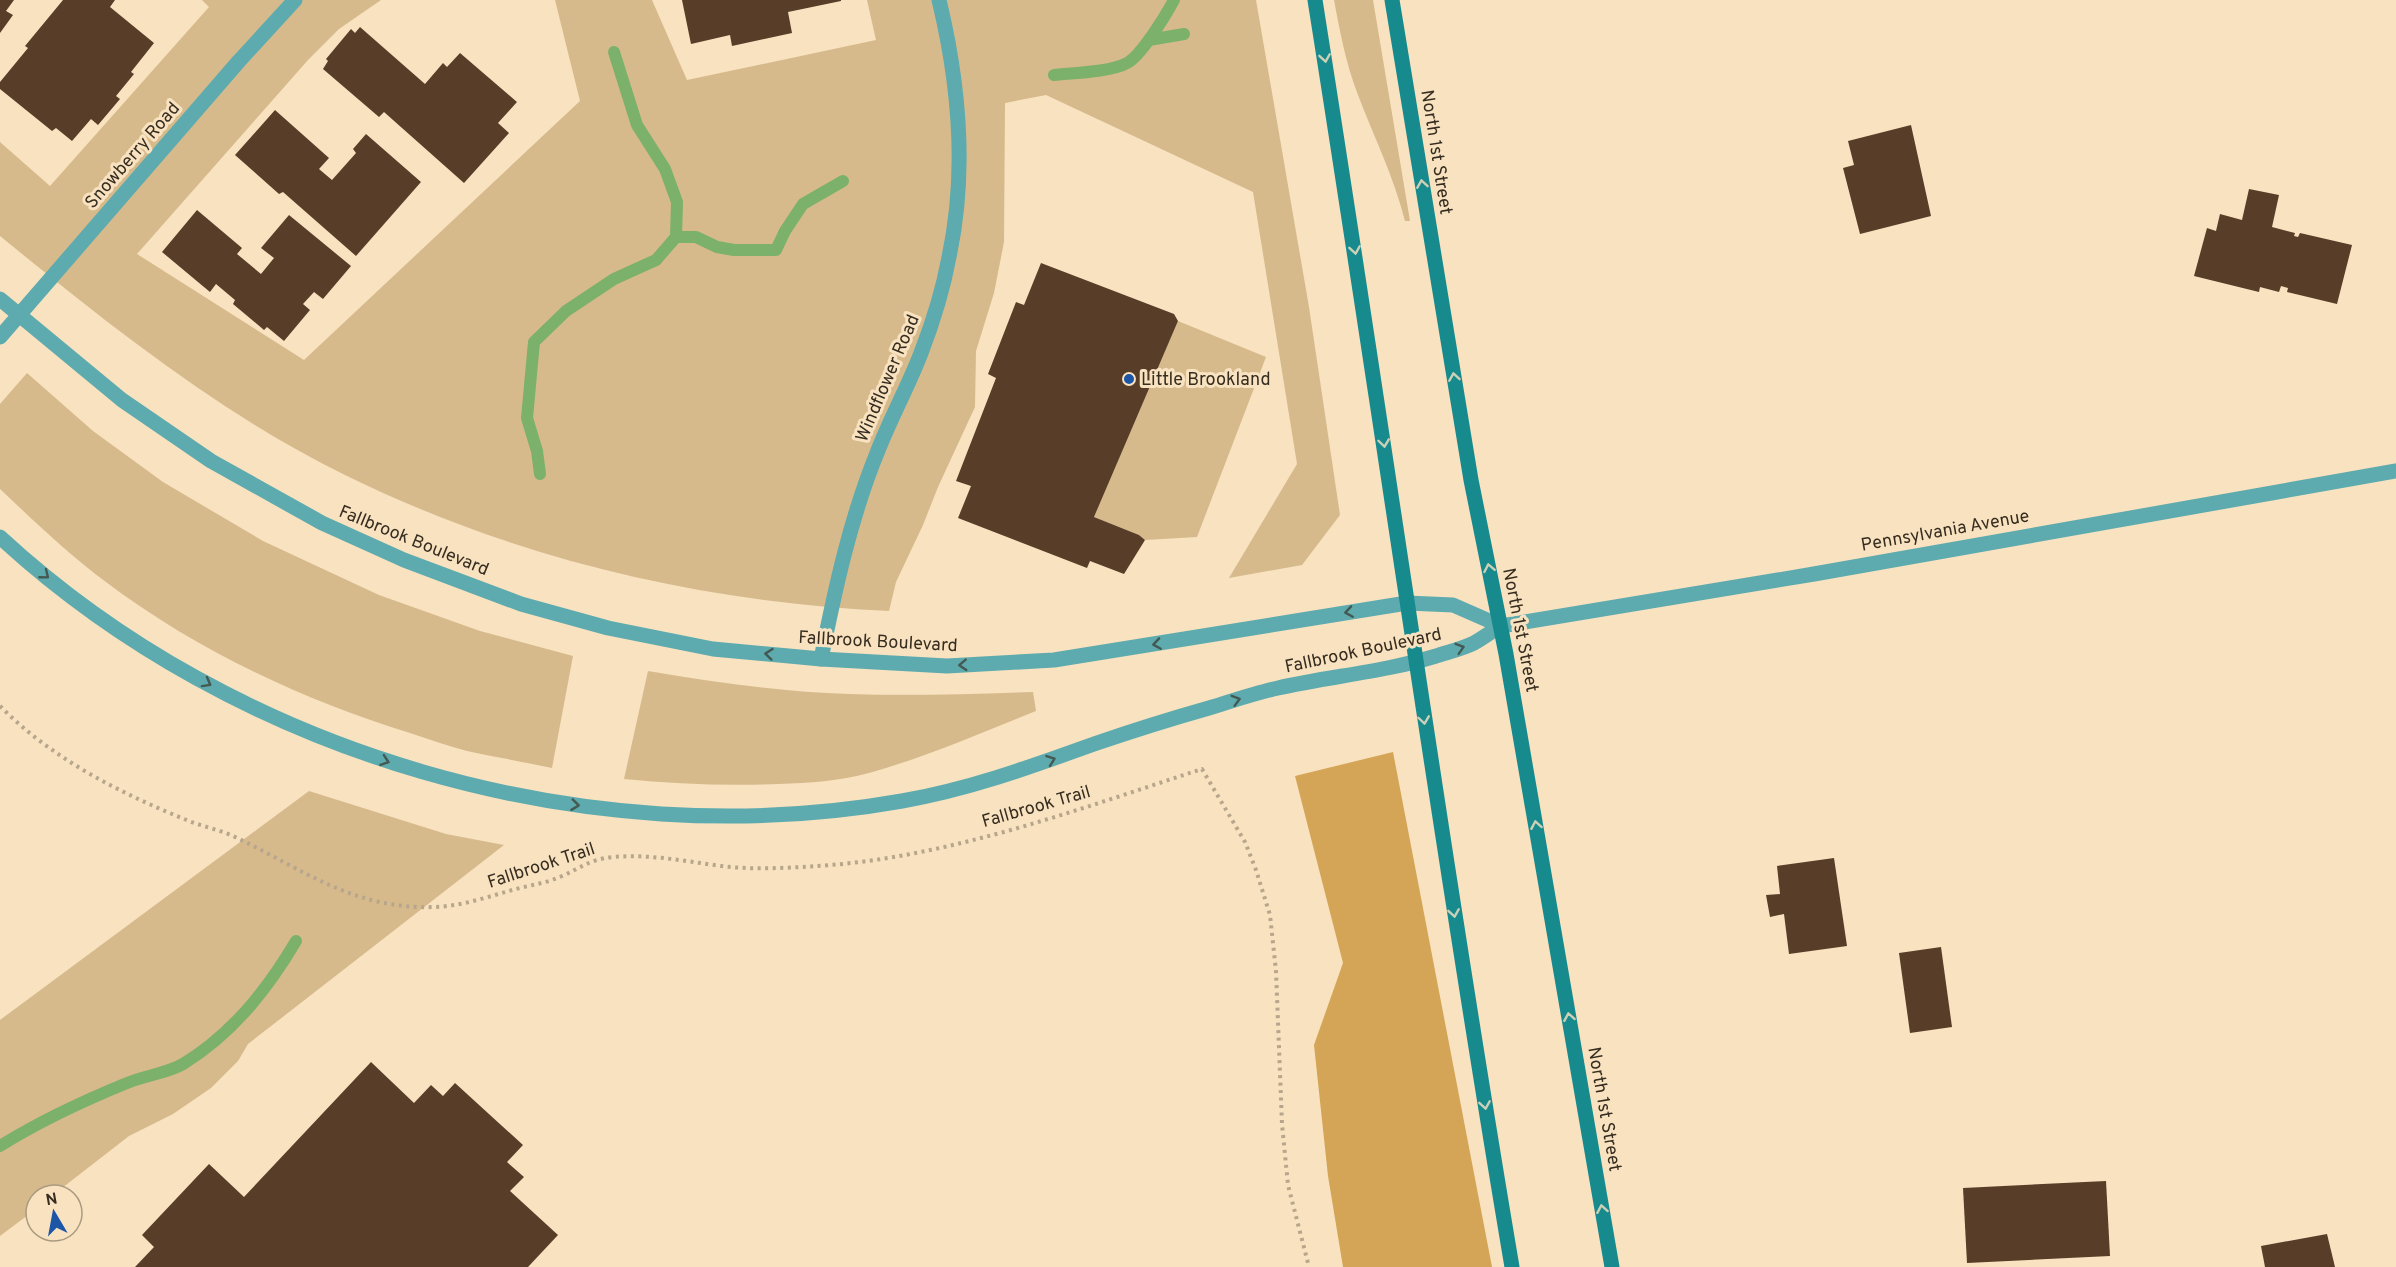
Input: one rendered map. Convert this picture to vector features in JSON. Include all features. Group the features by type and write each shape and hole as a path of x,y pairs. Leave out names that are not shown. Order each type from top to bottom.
{"main road":[{"path":"1316,0 1377,393 1415,662 1512,1267"},
{"name":"North 1st Street","path":"1392,0 1471,480 1501,626 1612,1267"}],"street":[{"name":"Windflower Road","path":"821,660 829,617 860,499 876,453 921,354 937,307 950,256 956,206 957,105 939,0"},
{"name":"Snowberry Road","path":"0,337 288,2"},
{"name":"Fallbrook Boulevard","path":"0,299 122,400 211,461 322,523 404,560 521,604 608,628 713,649 821,660 947,666 1054,660 1407,603 1453,605 1501,626"},
{"name":"Pennsylvania Avenue","path":"1501,626 1814,574 2396,471"},
{"name":"Fallbrook Boulevard","path":"0,537 84,607 159,657 238,701 323,739 420,772 555,802 632,812 745,815 824,812 903,801 996,780 1098,743 1275,688 1415,662 1470,645 1501,626"}],"path":[{"name":"Fallbrook Trail","path":"0,706 14,720 62,757 125,794 231,836 355,897 400,907 440,907 472,901 559,877 585,863 609,857 641,855 723,866 771,868 821,866 887,857 1029,824 1202,769 1245,842 1270,915 1276,971 1282,1124 1288,1185 1309,1267"}],"shaded area":[{"path":"202,0 381,0 339,29 308,60 137,254 304,360 580,101 555,0 652,0 687,80 876,40 867,0 1256,0 1309,307 1340,515 1302,565 1229,578 1297,464 1253,192 1046,95 1005,103 1004,242 994,293 976,351 975,407 896,582 889,611 748,598 610,571 542,553 410,505 298,451 253,424 123,334 0,236 0,142 50,186 209,7"},
{"path":"1334,0 1373,0 1410,221 1405,221 1390,173 1354,83"},
{"path":"1178,321 1266,357 1197,537 1145,540 1139,535 1094,517"},
{"path":"27,373 93,431 163,482 263,541 379,595 480,631 573,656 552,768 453,747 370,720 291,689 176,630 106,582 65,549 0,489 0,404"},
{"path":"648,671 748,686 824,693 918,695 1033,692 1036,711 911,760 846,778 802,783 740,785 624,779"},
{"path":"1393,752 1492,1267 1343,1267 1328,1176 1314,1045 1343,963 1295,776"},
{"path":"309,791 446,834 504,845 248,1044 238,1061 211,1088 173,1114 129,1136 68,1183 24,1183 24,1218 0,1236 0,1020"}],"building":[{"path":"0,0 14,0 6,11 13,15 0,33"},
{"path":"63,0 115,0 110,7 154,43 131,72 134,74 116,96 120,99 98,125 91,119 72,141 56,128 52,131 0,89 0,82 28,48 25,46"},
{"path":"682,0 841,1 788,12 792,33 732,46 730,35 691,44"},
{"path":"360,27 425,84 443,63 447,67 460,53 517,102 498,123 509,133 464,183 384,112 379,117 323,69 328,61 326,59 351,29 355,33"},
{"path":"275,110 329,158 319,169 332,180 356,153 353,149 366,134 421,182 356,256 283,192 279,194 235,155"},
{"path":"1911,125 1931,216 1860,234 1843,168 1854,165 1848,141"},
{"path":"2249,189 2279,195 2272,227 2295,233 2294,236 2298,237 2300,233 2352,245 2337,304 2287,292 2288,288 2281,286 2279,292 2260,287 2259,292 2194,276 2207,228 2216,231 2220,214 2242,220"},
{"path":"197,210 242,248 237,254 261,274 274,258 261,248 289,215 351,266 323,299 314,292 303,304 310,310 284,341 267,327 264,330 233,304 235,300 216,284 210,292 162,252"},
{"name":"Little Brookland","path":"1041,263 1174,314 1178,321 1094,517 1139,535 1145,540 1124,574 1090,561 1087,568 958,518 971,486 956,481 996,378 988,374 1016,302 1024,305"},
{"path":"1834,858 1847,946 1789,954 1784,914 1770,917 1766,895 1780,894 1777,866"},
{"path":"1941,947 1952,1027 1910,1033 1899,953"},
{"path":"371,1062 414,1103 431,1085 443,1096 455,1083 523,1145 507,1162 524,1177 510,1191 558,1235 528,1267 135,1267 154,1247 142,1235 209,1164 244,1197"},
{"path":"2106,1181 2110,1256 1967,1263 1963,1188"},
{"path":"2327,1234 2335,1267 2265,1267 2261,1246"}],"waterway":[{"path":"1054,75 1102,70 1127,63 1146,44 1174,0"},
{"path":"1149,40 1184,34"},
{"path":"614,52 637,125 665,169 677,202 676,237"},
{"path":"540,474 537,451 527,418 534,342 566,311 614,279 656,260 676,237 696,237 717,247 734,250 776,250 785,231 803,204 843,181"},
{"path":"0,1146 78,1104 133,1081 177,1067 201,1052 247,1010 273,977 296,941"}],"place":[{"name":"Little Brookland","path":"1129,379"}]}
